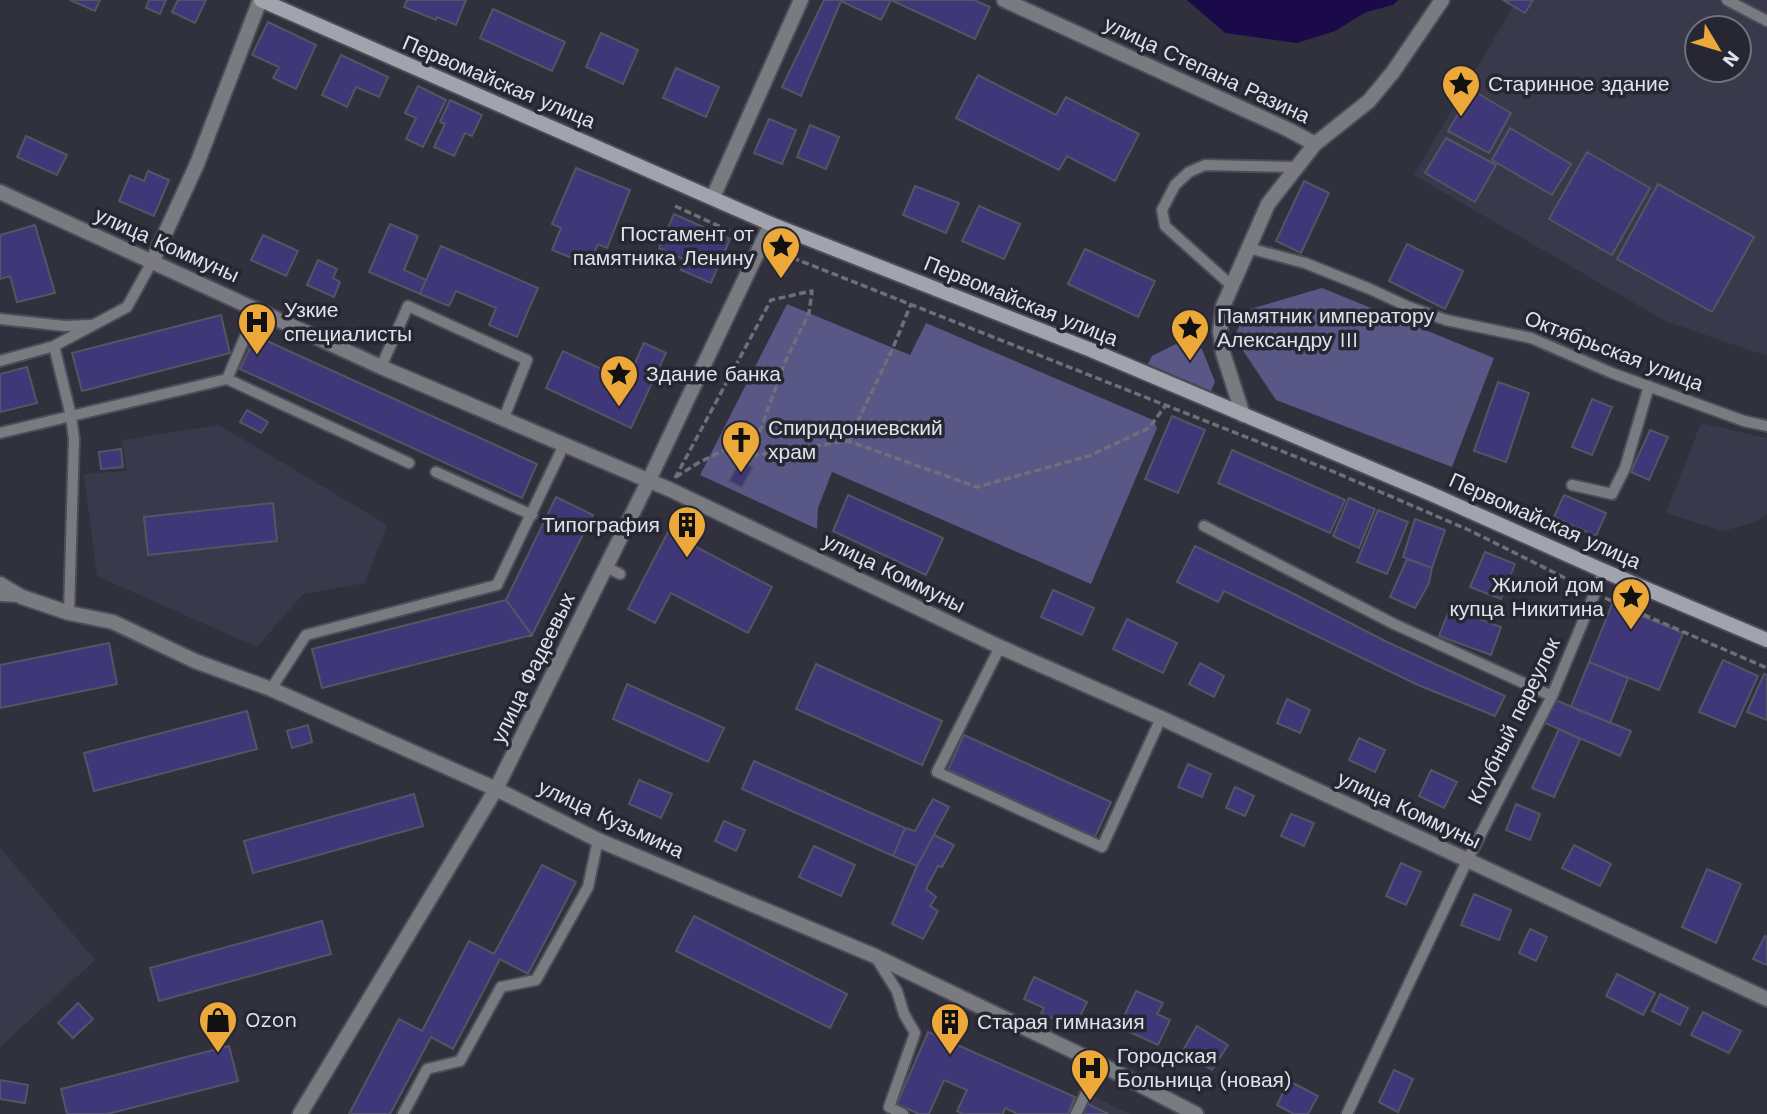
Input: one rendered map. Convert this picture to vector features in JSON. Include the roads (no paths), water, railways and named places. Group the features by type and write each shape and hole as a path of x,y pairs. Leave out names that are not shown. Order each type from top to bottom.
{"main road":[{"name":"Первомайская улица","path":"260,0 771,224 1091,350 1767,640"}],"street":[{"path":"152,262 197,164 260,0"},
{"path":"713,197 801,0"},
{"name":"улица Степана Разина","path":"1004,0 1315,144"},
{"path":"1243,415 1223,353 1220,331 1223,306 1268,204 1315,144 1369,101 1393,72 1441,0"},
{"name":"улица Коммуны","path":"0,192 381,367 649,480 1000,647 1767,999"},
{"name":"улица Фадеевых","path":"300,1114 496,789 649,480 771,224"},
{"name":"улица Кузьмина","path":"0,584 22,597 113,622 195,661 271,689 496,789 598,839 875,956 1100,1064 1196,1114"}],"lane":[{"path":"1727,0 1767,21"},
{"path":"1232,286 1165,226 1162,210 1175,186 1188,172 1205,165 1296,167"},
{"name":"Октябрьская улица","path":"1248,248 1305,264 1446,320 1531,338 1612,373 1744,421 1767,426"},
{"path":"0,360 54,346 127,307 152,262"},
{"path":"381,367 408,306 527,360 503,420"},
{"path":"227,379 257,309"},
{"path":"0,319 65,326 97,325"},
{"path":"54,346 71,416 74,460 69,612"},
{"path":"0,433 227,379 409,463"},
{"path":"1572,485 1612,494 1625,468 1649,386"},
{"path":"271,689 306,635 497,585 564,444"},
{"path":"436,472 532,515"},
{"path":"1204,526 1394,624 1552,696"},
{"path":"606,567 620,574"},
{"name":"Клубный переулок","path":"1347,1114 1467,861 1552,696 1604,571"},
{"path":"0,596 22,597"},
{"path":"1000,647 937,772 1102,847 1161,719"},
{"path":"403,1114 427,1069 460,1061 501,987 536,980 588,887 598,839"},
{"path":"875,956 897,991 904,1014 915,1032 889,1107 903,1114"},
{"path":"1076,1114 1100,1064"}],"place":[{"name":"Старинное здание","path":"1461,118"},
{"name":"Постамент от памятника Ленину","path":"781,280"},
{"name":"Узкие специалисты","path":"257,356"},
{"name":"Памятник императору Александру III","path":"1190,362"},
{"name":"Здание банка","path":"619,408"},
{"name":"Спиридониевский храм","path":"741,474"},
{"name":"Типография","path":"687,559"},
{"name":"Жилой дом купца Никитина","path":"1631,631"},
{"name":"Ozon","path":"218,1054"},
{"name":"Старая гимназия","path":"950,1056"},
{"name":"Городская Больница (новая)","path":"1090,1102"}]}
